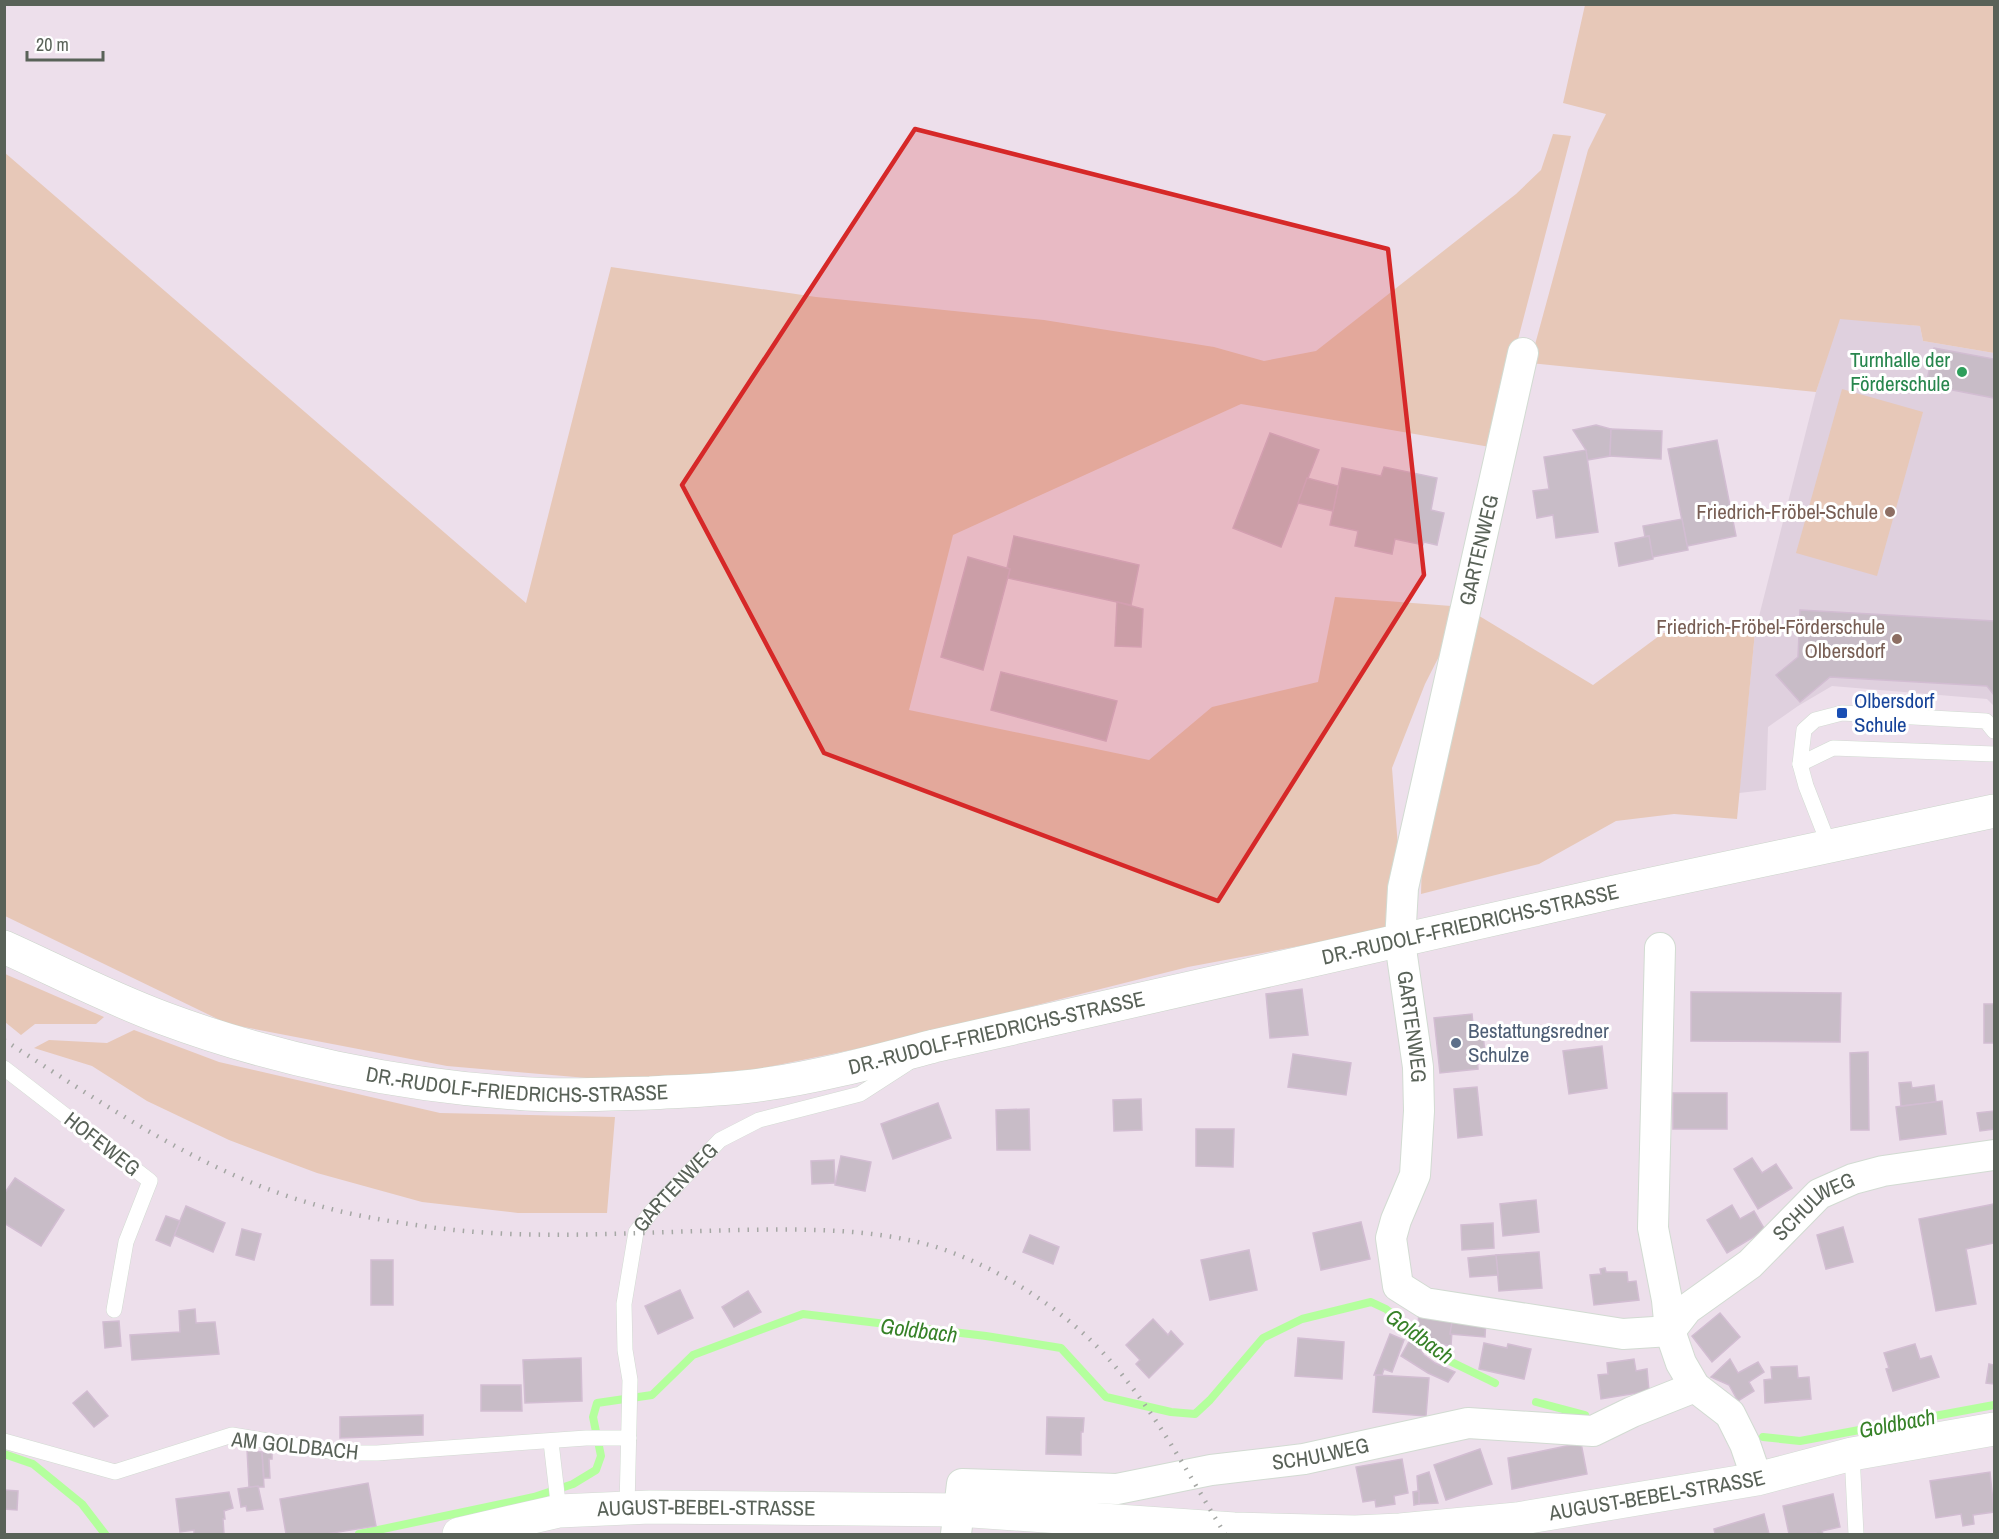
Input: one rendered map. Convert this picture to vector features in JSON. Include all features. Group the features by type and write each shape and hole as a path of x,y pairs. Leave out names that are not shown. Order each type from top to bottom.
{"main road":[{"name":"DR.-RUDOLF-FRIEDRICHS-STRASSE","path":"4,947 161,1018 227,1040 377,1076 445,1087 517,1094 604,1094 729,1088 760,1085 854,1067 934,1046 1614,892 1995,811"},
{"name":"AUGUST-BEBEL-STRASSE","path":"459,1534 559,1511 627,1507 957,1522 1355,1532 1517,1527 1757,1479 1852,1454 1995,1429"}],"street":[{"name":"GARTENWEG","path":"1523,353 1403,888 1400,942 1418,1067 1419,1111 1415,1175 1391,1238 1398,1286 1425,1303 1623,1334 1670,1331"},
{"path":"1660,948 1653,1228 1667,1300 1670,1331 1681,1363 1695,1387 1730,1414 1745,1444 1757,1479"},
{"name":"SCHULWEG","path":"1670,1331 1687,1309 1750,1264 1819,1194 1853,1179 1883,1171 1995,1155"},
{"name":"SCHULWEG","path":"957,1522 962,1484 1117,1489 1211,1470 1304,1459 1468,1423 1593,1431 1695,1387"}],"lane":[{"path":"1829,845 1800,764 1804,730 1815,720 1842,713 1986,721 1995,731"},
{"path":"1800,764 1833,748 1995,754"},
{"name":"GARTENWEG","path":"627,1507 630,1380 625,1350 624,1304 636,1232 652,1211 720,1140 759,1120 860,1094 934,1046"},
{"name":"HOFEWEG","path":"4,1068 150,1181 126,1242 114,1310"},
{"name":"AM GOLDBACH","path":"4,1441 115,1472 232,1436 341,1453 376,1454 586,1438 629,1438"},
{"path":"550,1442 559,1511"},
{"path":"1852,1454 1856,1534"}],"highlighted area":[{"path":"915,129 1388,249 1424,575 1218,901 824,753 682,485"}],"shaded area":[{"path":"1585,5 1994,5 1994,353 1923,341 1920,326 1840,319 1816,392 1530,363 1588,150 1606,114 1563,103"},
{"path":"1553,134 1571,136 1490,447 1241,404 953,535 909,710 1149,760 1212,707 1318,682 1335,597 1464,607 1425,684 1392,768 1401,887 1395,928 1188,967 890,1042 758,1069 622,1081 447,1066 228,1024 5,916 4,152 526,603 611,267 816,297 1044,320 1214,347 1264,361 1316,351 1516,194 1541,170"},
{"name":"Friedrich-Fröbel-Schule","path":"1839,318 1920,326 1923,341 1994,353 1994,706 1987,699 1832,686 1768,727 1766,790 1739,793 1755,632 1816,392"},
{"path":"1842,389 1923,412 1877,576 1796,553"},
{"path":"1476,614 1593,685 1663,633 1755,632 1737,819 1674,814 1616,821 1539,864 1421,894 1422,862"},
{"path":"4,974 104,1017 96,1024 35,1024 21,1035 5,1022"},
{"path":"134,1030 219,1062 440,1113 615,1117 607,1213 518,1213 422,1202 317,1173 229,1140 147,1101 92,1066 34,1048 49,1040 107,1043"}],"building":[{"name":"Turnhalle der Förderschule","path":"1934,348 1994,359 1994,398 1926,385"},
{"path":"1596,425 1611,429 1610,456 1587,460 1586,450 1573,430"},
{"path":"1611,429 1662,431 1661,459 1610,456"},
{"path":"1270,433 1319,450 1281,547 1233,528"},
{"path":"1717,440 1736,536 1687,546 1668,449"},
{"path":"1586,450 1598,532 1556,538 1553,515 1537,518 1533,491 1549,489 1544,457"},
{"path":"1384,467 1437,478 1431,510 1444,513 1437,545 1424,542 1423,545 1395,539 1392,554 1355,546 1358,531 1330,525 1342,468 1381,476"},
{"path":"1307,478 1338,486 1333,511 1298,503"},
{"path":"1682,519 1688,550 1652,557 1649,536 1645,537 1643,526"},
{"path":"1014,536 1139,565 1131,605 1008,578 1010,569 1007,568"},
{"path":"1649,536 1653,559 1619,566 1615,543"},
{"path":"968,557 1010,569 983,670 941,657"},
{"path":"1117,602 1143,609 1141,647 1115,646"},
{"name":"Friedrich-Fröbel-Förderschule Olbersdorf","path":"1800,610 1994,621 1994,695 1987,686 1830,677 1800,702 1776,675 1798,657"},
{"path":"1001,672 1117,701 1106,741 991,710"},
{"path":"1302,989 1308,1035 1270,1038 1266,994"},
{"path":"1691,992 1841,993 1840,1042 1691,1041"},
{"path":"1984,1004 1994,1004 1994,1043 1984,1043"},
{"path":"1472,1014 1474,1035 1483,1034 1485,1053 1477,1054 1478,1069 1440,1073 1434,1018"},
{"path":"1602,1046 1607,1088 1569,1094 1563,1051"},
{"path":"1868,1052 1869,1130 1851,1130 1850,1053"},
{"path":"1293,1054 1351,1063 1346,1095 1288,1087"},
{"path":"1911,1082 1912,1088 1934,1085 1936,1102 1901,1106 1899,1083"},
{"path":"1477,1087 1482,1135 1458,1138 1454,1089"},
{"path":"1673,1093 1727,1093 1727,1129 1673,1129"},
{"path":"1141,1099 1142,1130 1114,1131 1113,1100"},
{"path":"1942,1101 1946,1134 1900,1140 1896,1107"},
{"path":"938,1103 951,1138 893,1159 881,1124"},
{"path":"1029,1109 1030,1150 997,1150 996,1110"},
{"path":"1994,1111 1994,1129 1980,1131 1977,1113"},
{"path":"1196,1129 1234,1129 1233,1167 1196,1166"},
{"path":"841,1156 871,1162 865,1191 835,1185"},
{"path":"1752,1158 1762,1173 1776,1164 1792,1188 1758,1209 1734,1169"},
{"path":"834,1160 835,1183 812,1184 811,1161"},
{"path":"15,1178 64,1210 41,1246 4,1223 4,1194"},
{"path":"1536,1200 1539,1232 1503,1236 1500,1204"},
{"path":"1994,1204 1994,1243 1966,1249 1976,1304 1936,1311 1919,1219"},
{"path":"1732,1205 1740,1219 1754,1211 1765,1230 1727,1253 1707,1220"},
{"path":"186,1206 225,1223 213,1252 174,1235"},
{"path":"166,1216 180,1221 170,1246 156,1240"},
{"path":"1361,1222 1370,1259 1321,1270 1313,1233"},
{"path":"1493,1223 1494,1248 1462,1250 1461,1225"},
{"path":"1843,1227 1853,1262 1826,1269 1817,1235"},
{"path":"242,1229 261,1234 254,1260 236,1255"},
{"path":"1030,1235 1059,1247 1053,1264 1023,1252"},
{"path":"1249,1250 1257,1290 1210,1300 1201,1260"},
{"path":"1539,1252 1542,1288 1499,1291 1496,1255"},
{"path":"1496,1255 1498,1275 1470,1277 1468,1258"},
{"path":"371,1260 393,1260 393,1305 371,1305"},
{"path":"1605,1268 1606,1272 1627,1272 1628,1282 1636,1281 1639,1300 1594,1305 1590,1275 1601,1274 1600,1269"},
{"path":"680,1290 693,1318 658,1334 645,1306"},
{"path":"748,1291 761,1312 734,1327 722,1307"},
{"path":"195,1309 196,1323 215,1322 219,1354 132,1360 130,1335 180,1332 179,1311"},
{"path":"1419,1311 1453,1315 1451,1346 1434,1343 1418,1326"},
{"path":"1720,1313 1740,1337 1712,1362 1692,1336"},
{"path":"1453,1315 1486,1319 1485,1337 1450,1334"},
{"path":"1153,1319 1168,1335 1171,1331 1183,1344 1149,1378 1136,1364 1140,1360 1126,1345"},
{"path":"119,1321 121,1346 105,1348 103,1322"},
{"path":"1390,1334 1404,1340 1392,1372 1384,1369 1382,1375 1374,1375"},
{"path":"1298,1338 1344,1342 1342,1379 1295,1376"},
{"path":"1411,1338 1424,1355 1455,1372 1448,1382 1428,1373 1401,1356"},
{"path":"1484,1343 1507,1348 1508,1344 1531,1349 1524,1379 1479,1369"},
{"path":"1915,1344 1920,1359 1931,1356 1939,1377 1893,1391 1884,1353"},
{"path":"581,1358 582,1401 525,1403 523,1360"},
{"path":"1634,1359 1636,1371 1647,1369 1649,1391 1601,1399 1598,1375 1608,1374 1607,1363"},
{"path":"1730,1359 1738,1373 1758,1362 1764,1372 1749,1382 1754,1391 1738,1401 1729,1385 1711,1377"},
{"path":"1989,1364 1994,1365 1994,1384 1986,1383"},
{"path":"1797,1366 1798,1378 1809,1377 1811,1399 1765,1403 1764,1380 1772,1379 1771,1367"},
{"path":"1376,1375 1429,1378 1426,1416 1373,1412"},
{"path":"481,1385 521,1385 522,1411 481,1411"},
{"path":"87,1391 108,1416 94,1427 73,1403"},
{"path":"423,1415 423,1435 340,1438 340,1417"},
{"path":"1047,1417 1084,1418 1083,1432 1081,1432 1081,1455 1046,1454"},
{"path":"1581,1443 1587,1474 1512,1489 1508,1458"},
{"path":"247,1449 262,1452 264,1487 249,1487"},
{"path":"1480,1449 1492,1484 1446,1500 1434,1465"},
{"path":"262,1452 272,1453 272,1459 269,1459 270,1478 264,1478"},
{"path":"1402,1459 1408,1493 1394,1496 1395,1504 1376,1507 1375,1500 1363,1502 1356,1467"},
{"path":"1429,1472 1438,1503 1419,1504 1417,1476"},
{"path":"1990,1472 1994,1512 1973,1515 1974,1524 1963,1526 1961,1514 1936,1518 1930,1481"},
{"path":"368,1483 376,1526 326,1534 286,1534 280,1499"},
{"path":"258,1486 263,1509 247,1511 246,1506 241,1507 238,1489"},
{"path":"4,1490 18,1491 17,1510 4,1509"},
{"path":"1419,1491 1419,1504 1414,1505 1413,1492"},
{"path":"229,1492 233,1508 224,1511 224,1534 194,1534 194,1530 180,1532 176,1499"},
{"path":"1833,1494 1840,1527 1822,1531 1823,1534 1789,1534 1783,1506"},
{"path":"1764,1514 1769,1534 1715,1534 1714,1529"}],"waterway":[{"name":"Goldbach","path":"359,1534 534,1497 573,1484 596,1470 601,1456 593,1417 597,1403 652,1395 693,1355 803,1314 986,1336 1061,1348 1106,1397 1171,1412 1195,1414 1210,1400 1263,1338 1302,1319 1371,1302 1396,1317 1437,1355 1495,1383"},
{"name":"Goldbach","path":"1536,1402 1585,1415"},
{"name":"Goldbach","path":"1763,1437 1800,1441 1994,1405"},
{"name":"Goldbach","path":"4,1454 33,1464 82,1504 105,1534"}],"railway":[{"path":"4,1040 115,1111 191,1155 271,1190 351,1214 456,1230 536,1235 738,1230 836,1231 909,1240 954,1253 994,1271 1032,1294 1068,1320 1106,1356 1161,1429 1225,1534"}],"place":[{"name":"Turnhalle der Förderschule","path":"1962,372"},
{"name":"Friedrich-Fröbel-Schule","path":"1890,512"},
{"name":"Friedrich-Fröbel-Förderschule Olbersdorf","path":"1897,639"},
{"name":"Olbersdorf Schule","path":"1842,713"},
{"name":"Bestattungsredner Schulze","path":"1456,1043"}]}
